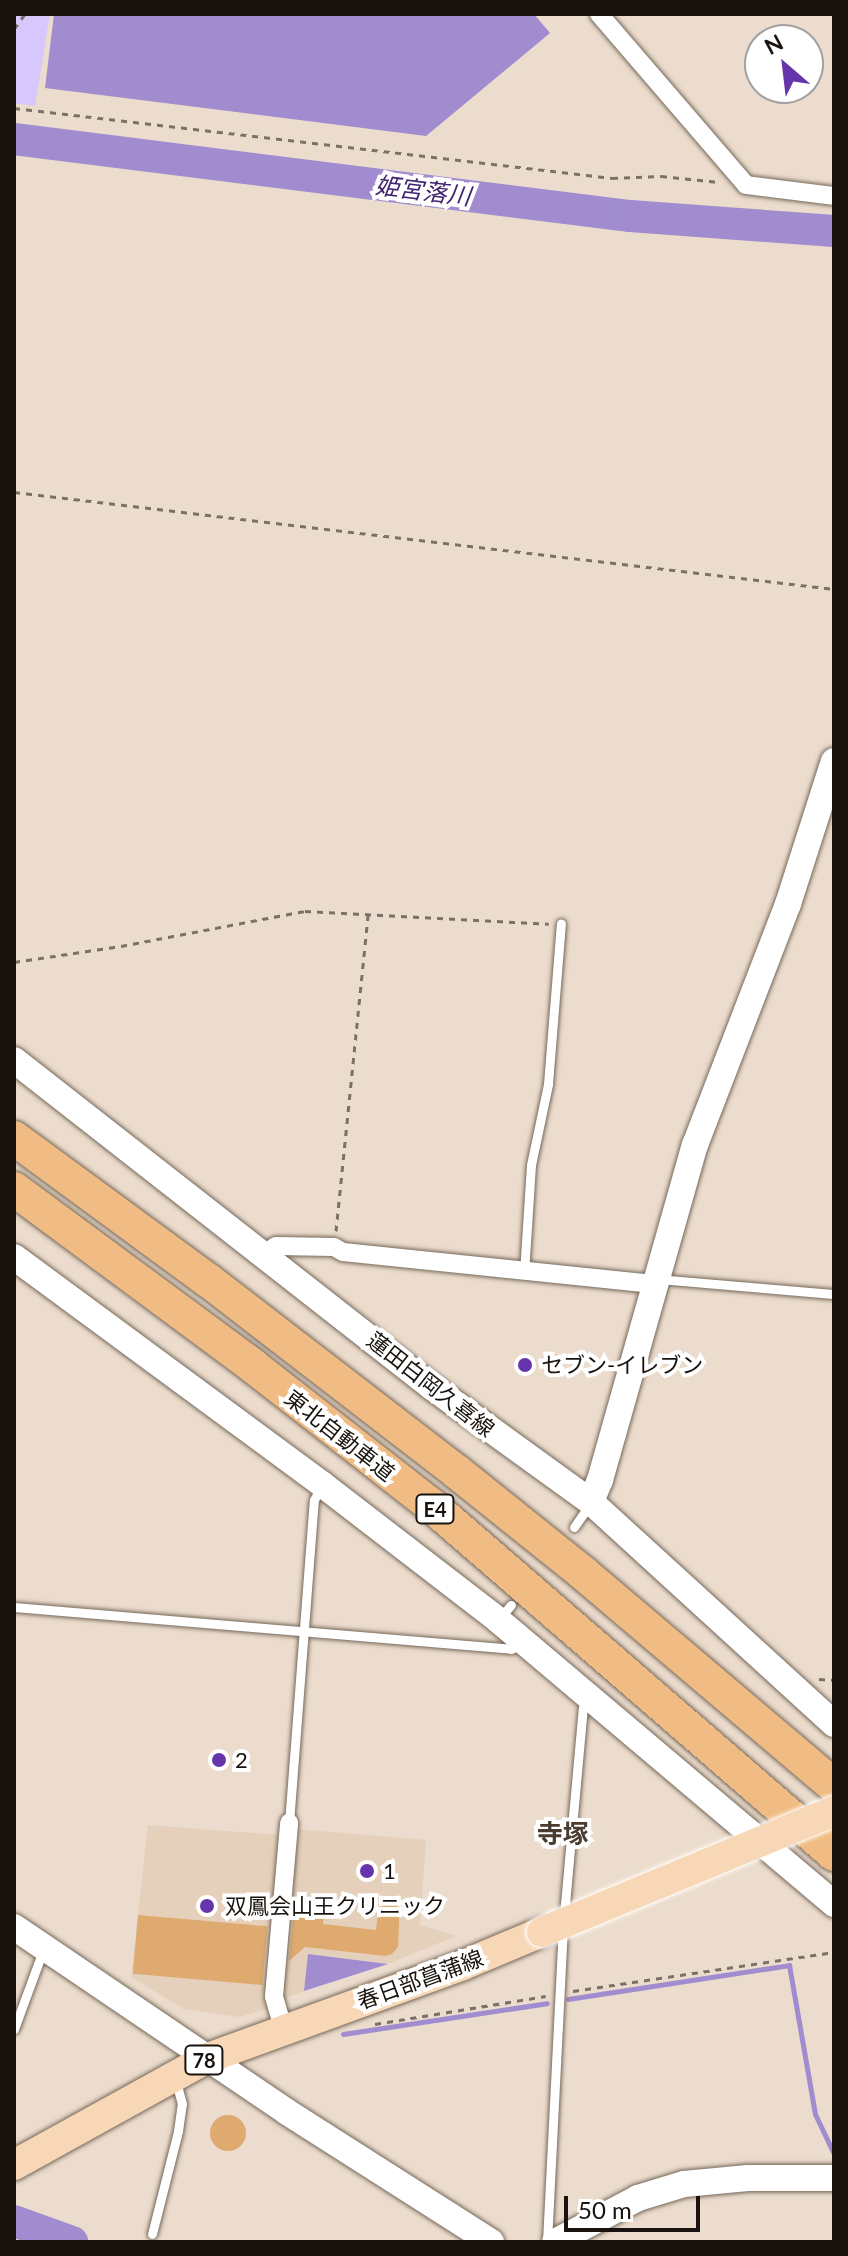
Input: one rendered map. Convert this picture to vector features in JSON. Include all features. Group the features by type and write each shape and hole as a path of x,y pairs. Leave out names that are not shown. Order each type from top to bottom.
{"highway":[{"name":"東北自動車道","path":"14,1138 209,1281 457,1472 583,1573 834,1786"},
{"name":"東北自動車道","path":"14,1189 253,1366 431,1505 834,1854"}],"main road":[{"name":"春日部菖蒲線","path":"14,2165 208,2058 283,2028 463,1965 834,1811"}],"street":[{"path":"599,14 746,185 834,196"},
{"path":"591,1502 600,1480 695,1145 788,904 834,761"},
{"name":"蓮田白岡久喜線","path":"14,1060 432,1387 591,1502 834,1724"},
{"path":"264,1254 276,1246 334,1247 343,1252 524,1273 654,1282"},
{"path":"14,1257 323,1485 504,1612 523,1643 834,1904"},
{"path":"283,2028 274,1996 289,1823"},
{"path":"14,1927 208,2058 491,2242"},
{"path":"555,2242 626,2203 673,2186 708,2180 834,2178"}],"lane":[{"path":"524,1273 531,1165 548,1084 561,924"},
{"path":"654,1282 834,1294"},
{"path":"289,1823 314,1500 323,1485"},
{"path":"574,1527 591,1502"},
{"path":"14,1607 511,1649 523,1643"},
{"path":"547,2242 557,1994 583,1708 591,1698"},
{"path":"14,2029 45,1947"},
{"path":"152,2234 182,2104 173,2076"}],"path":[{"path":"14,29 25,14"},
{"path":"14,108 612,178 661,176 746,185"},
{"path":"14,492 834,589"},
{"path":"14,962 121,946 305,911 561,924"},
{"path":"334,1247 368,914"},
{"path":"355,2003 358,2019 369,2025 834,1952"}],"shaded area":[{"path":"14,14 50,14 35,106 14,103"},
{"path":"54,14 534,14 550,33 426,136 45,88"},
{"name":"双鳳会山王クリニック","path":"148,1825 279,1835 269,2008 239,2017 184,2009 131,1977"},
{"name":"双鳳会山王クリニック","path":"295,1829 426,1840 420,1925 456,1936 388,1964 309,1954 304,1991 280,2000"},
{"path":"308,1954 388,1964 304,1991"}],"building":[{"path":"379,1902 400,1903 398,1947 392,1954 385,1956 305,1947 289,1961 294,1908 324,1911 323,1924 376,1930"},
{"path":"138,1915 268,1926 262,1985 133,1974"},
{"path":"228,2115 241,2120 246,2133 241,2146 228,2151 215,2146 210,2133 215,2120"}],"waterway":[{"name":"姫宮落川","path":"14,139 630,216 834,231"},
{"path":"568,1999 789,1965 815,2114 834,2154"},
{"path":"343,2034 547,2003"},
{"path":"14,2221 72,2242"}],"place":[{"name":"セブン-イレブン","path":"525,1365"},
{"name":"2","path":"219,1760"},
{"name":"1","path":"367,1871"},
{"name":"双鳳会山王クリニック","path":"207,1906"}],"district":[{"name":"寺塚","path":"563,1834"}]}
